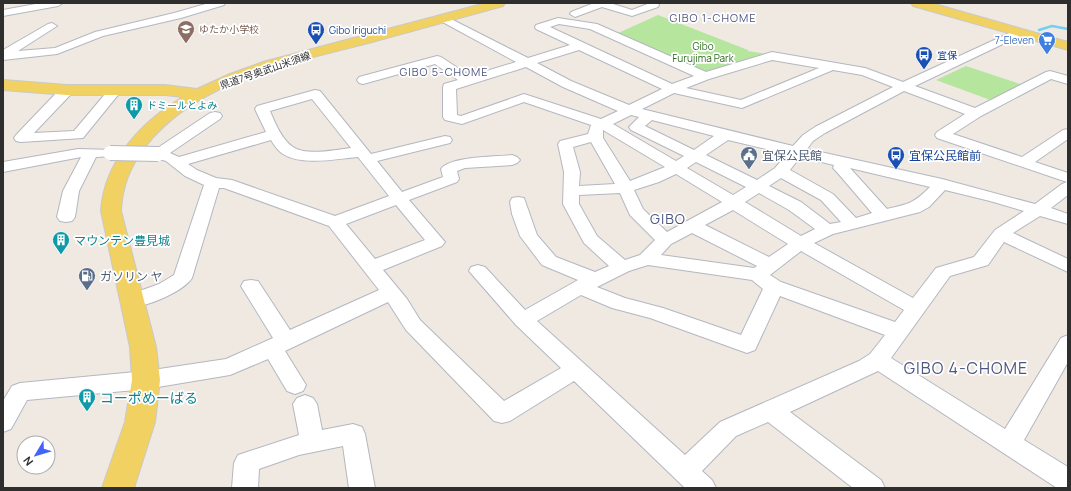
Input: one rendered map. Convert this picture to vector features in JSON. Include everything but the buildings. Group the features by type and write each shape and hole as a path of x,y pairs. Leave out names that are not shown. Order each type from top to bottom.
{"main road":[{"name":"県道7号奥武山米須線","path":"118,488 140,422 146,380 143,347 111,211 111,200 116,180 124,163 144,135 177,108 199,94 221,84 273,65 499,3"},
{"path":"916,3 1068,46"},
{"path":"932,3 1005,24 1020,32"},
{"path":"3,85 67,90 165,90 199,94"}],"street":[{"path":"3,13 58,3"},
{"path":"193,12 201,3"},
{"path":"3,55 57,51 99,34 193,12 220,3"},
{"path":"575,14 601,3 632,13 654,5"},
{"path":"444,18 586,93 628,110 797,152 942,184 1068,219"},
{"path":"705,76 593,26 558,21 540,27 672,89 742,104 834,66"},
{"path":"3,55 19,47 38,32 52,26"},
{"path":"647,259 665,240 733,203 781,171 808,138 820,130 904,86 1020,32"},
{"path":"579,46 467,80 449,87 450,117 462,120 524,98 599,131 676,168 801,243 917,309"},
{"path":"622,267 590,239 571,204 572,172 565,144 599,131 628,110 672,89 705,76 772,56 865,72 976,113"},
{"path":"363,80 437,60 467,80"},
{"path":"1068,80 1050,75 976,113 942,135 1068,178"},
{"path":"67,90 21,138 78,135 116,90"},
{"path":"370,268 436,242 398,198 364,155 315,94 262,109 274,134 288,151 300,156 364,155 445,140"},
{"path":"158,154 215,116"},
{"path":"649,116 636,127 795,206 827,230"},
{"path":"599,131 636,211 665,240"},
{"path":"1023,163 1068,133"},
{"path":"178,162 274,134"},
{"path":"571,191 625,187 637,184 676,168 696,157 725,135"},
{"path":"3,167 78,153 158,154 171,158 191,173 213,183 226,183 335,222 400,304 412,325 502,414 575,370"},
{"path":"66,216 71,191 91,153"},
{"path":"335,222 451,179 449,168 463,164 512,160"},
{"path":"843,162 841,168 883,215"},
{"path":"781,171 827,197 853,224"},
{"path":"133,301 166,288 182,278 213,183"},
{"path":"523,320 622,267 647,259 763,270 801,243 827,230 914,208 923,203 942,184"},
{"path":"685,471 728,429 867,367 878,360 943,272 980,261 1001,234 1038,210 1068,187"},
{"path":"518,202 520,214 529,236 549,261 619,303 656,313 747,345 774,286"},
{"path":"692,226 763,270 774,286 900,332"},
{"path":"1001,234 1068,266"},
{"path":"478,271 523,320 703,488"},
{"path":"251,286 300,394 312,441"},
{"path":"3,422 20,392 146,380 230,367 390,293"},
{"path":"1009,444 1068,343"},
{"path":"878,360 1068,481"},
{"path":"770,410 872,488"},
{"path":"245,488 247,463 278,450 312,441 353,434 362,488"}],"green space":[{"name":"Gibo Furujima Park","path":"658,15 748,51 767,54 708,71 700,71 616,34"},
{"path":"966,66 1023,85 993,101 936,80"}],"waterway":[{"path":"1039,30 1052,26 1068,29"}],"place":[{"name":"ゆたか小学校","path":"186,44"},
{"name":"Gibo Iriguchi","path":"316,45"},
{"name":"7-Eleven","path":"1047,55"},
{"name":"宜保","path":"924,70"},
{"name":"ドミールとよみ","path":"134,120"},
{"name":"宜保公民館","path":"749,170"},
{"name":"宜保公民館前","path":"896,170"},
{"name":"マウンテン豊見城","path":"61,255"},
{"name":"ガソリン ヤ","path":"87,291"},
{"name":"コーポめーばる","path":"87,412"}],"district":[{"name":"GIBO 1-CHOME","path":"713,17"},
{"name":"GIBO 5-CHOME","path":"444,71"},
{"name":"GIBO","path":"668,218"},
{"name":"GIBO 4-CHOME","path":"966,368"}]}
